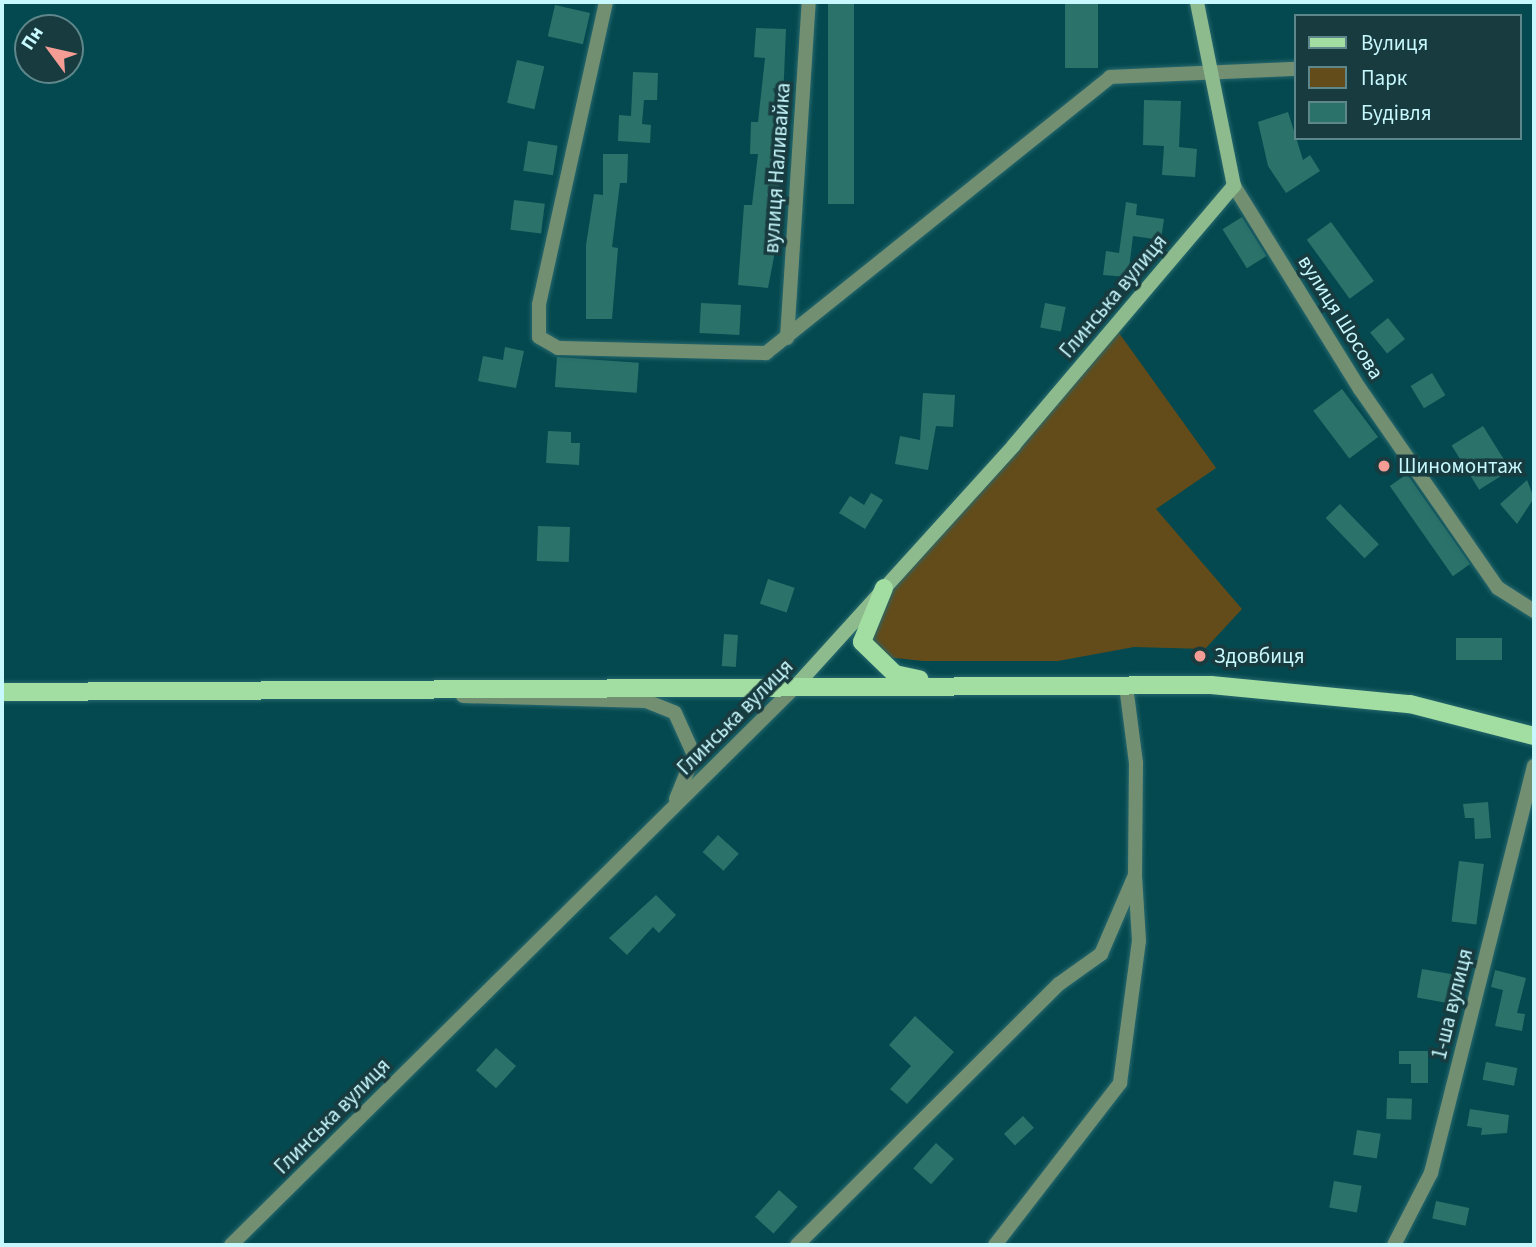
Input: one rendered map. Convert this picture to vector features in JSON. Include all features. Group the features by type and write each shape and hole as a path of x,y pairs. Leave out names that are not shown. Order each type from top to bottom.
{"main road":[{"name":"вулиця Шосова","path":"1196,2 1208,72 1234,186"},
{"name":"Глинська вулиця","path":"794,688 884,589 1234,186"},
{"path":"884,589 862,642 874,660 912,679 995,687"},
{"path":"2,692 1211,685 1410,704 1534,736"}],"street":[{"path":"606,2 539,305 540,337 558,348 688,355 766,353 1110,77 1294,69"},
{"name":"вулиця Наливайка","path":"787,338 809,2"},
{"name":"вулиця Шосова","path":"1234,186 1360,389 1499,588 1534,611"},
{"path":"995,1245 1120,1083 1139,941 1135,875 1136,764 1126,686"},
{"name":"Глинська вулиця","path":"231,1245 794,688"},
{"path":"424,690 500,701 646,701 675,713 694,755 669,812"},
{"name":"1-ша вулиця","path":"1394,1245 1431,1173 1534,766"},
{"path":"797,1245 1059,984 1101,954 1135,875"}],"green space":[{"path":"1114,326 1216,468 1156,509 1242,609 1205,649 1134,647 1058,661 923,661 886,657 872,647 861,616 1027,441"}],"building":[{"path":"828,2 854,2 854,204 828,204"},
{"path":"1065,2 1098,2 1098,68 1065,68"},
{"path":"555,5 590,13 583,44 548,36"},
{"path":"756,28 786,29 777,241 768,288 738,285 744,205 752,205 758,154 750,154 751,122 758,122 765,58 754,57"},
{"path":"517,60 544,66 534,109 507,103"},
{"path":"633,72 658,73 657,100 644,100 642,124 651,125 650,143 618,141 619,115 631,116"},
{"path":"1144,100 1181,101 1179,147 1197,149 1195,177 1162,175 1164,146 1143,145"},
{"path":"1288,112 1294,140 1297,140 1303,160 1310,155 1320,171 1286,193 1268,166 1258,122"},
{"path":"528,141 558,146 553,175 523,171"},
{"path":"603,154 628,154 627,183 620,183 612,247 618,248 612,319 586,319 586,245 594,194 603,195"},
{"path":"514,200 545,204 541,234 510,230"},
{"path":"1126,202 1137,204 1136,215 1164,219 1161,240 1133,236 1128,277 1103,275 1106,251 1119,253"},
{"path":"1242,217 1266,256 1247,268 1222,229"},
{"path":"1331,222 1374,281 1350,299 1307,240"},
{"path":"701,303 741,305 739,335 699,333"},
{"path":"1045,303 1066,307 1061,332 1040,328"},
{"path":"1388,318 1405,339 1387,353 1370,332"},
{"path":"505,347 524,351 516,388 478,381 483,356 503,360"},
{"path":"557,357 639,363 637,393 555,387"},
{"path":"1432,373 1445,395 1424,408 1411,386"},
{"path":"1342,389 1378,437 1349,459 1313,411"},
{"path":"923,393 955,395 953,427 936,426 928,470 895,464 900,436 920,440"},
{"path":"1483,426 1511,470 1479,490 1452,446"},
{"path":"548,431 571,432 571,443 580,443 579,465 546,463"},
{"path":"1407,474 1470,564 1453,576 1390,486"},
{"path":"1527,480 1534,498 1517,524 1500,504"},
{"path":"871,493 883,500 865,529 839,513 850,496 864,505"},
{"path":"1340,504 1379,544 1365,558 1326,518"},
{"path":"538,526 570,527 569,562 537,561"},
{"path":"768,579 795,588 787,612 760,604"},
{"path":"724,634 738,635 736,667 722,666"},
{"path":"1456,638 1502,638 1502,660 1456,660"},
{"path":"1488,802 1491,838 1475,839 1474,818 1465,818 1463,804"},
{"path":"718,835 739,854 723,871 703,852"},
{"path":"1459,861 1484,864 1476,925 1452,922"},
{"path":"656,895 676,915 659,933 653,927 627,955 609,938"},
{"path":"1422,969 1456,975 1451,1004 1417,998"},
{"path":"1495,970 1526,978 1517,1013 1525,1014 1522,1031 1495,1026 1503,990 1491,987"},
{"path":"915,1016 954,1052 907,1104 890,1089 911,1066 889,1045"},
{"path":"496,1048 516,1066 496,1088 476,1070"},
{"path":"1399,1051 1428,1051 1428,1083 1411,1083 1411,1064 1399,1064"},
{"path":"1486,1062 1517,1068 1514,1086 1483,1080"},
{"path":"1387,1098 1412,1099 1411,1120 1386,1119"},
{"path":"1470,1109 1509,1115 1507,1133 1481,1135 1482,1128 1467,1126"},
{"path":"1023,1116 1034,1128 1015,1145 1004,1134"},
{"path":"1357,1130 1381,1134 1377,1158 1353,1155"},
{"path":"936,1143 954,1159 931,1184 913,1168"},
{"path":"1334,1181 1362,1186 1357,1212 1329,1208"},
{"path":"779,1190 798,1207 773,1233 755,1217"},
{"path":"1436,1201 1469,1208 1466,1226 1432,1219"}],"place":[{"name":"Шиномонтаж","path":"1384,466"},
{"name":"Здовбиця","path":"1200,656"}]}
